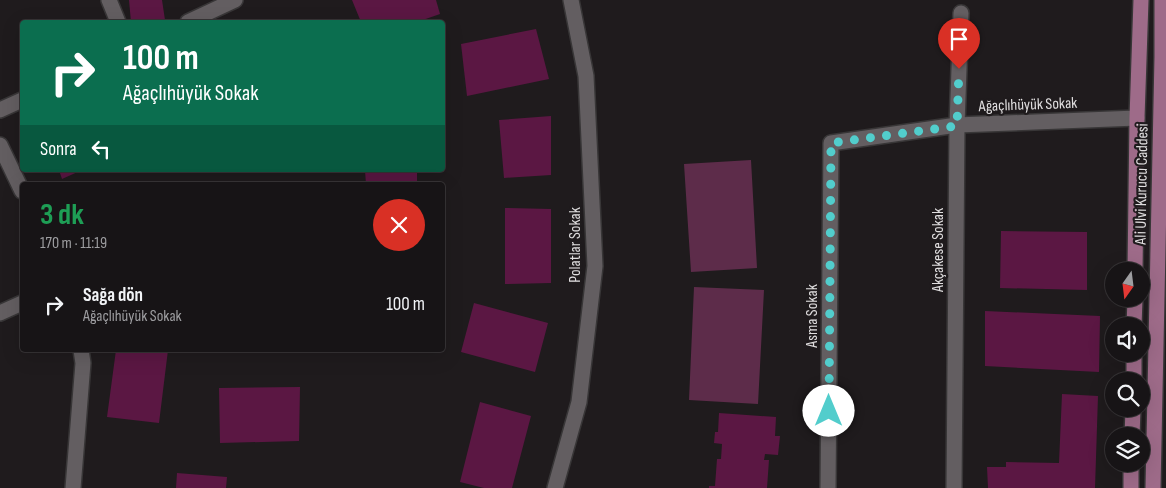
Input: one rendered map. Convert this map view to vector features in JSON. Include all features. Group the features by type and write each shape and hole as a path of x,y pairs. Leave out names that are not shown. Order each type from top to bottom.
{"main road":[{"name":"Ali Ulvi Kurucu Caddesi","path":"1135,262 1137,118 1142,0"},
{"name":"Ali Ulvi Kurucu Caddesi","path":"1153,488 1160,396 1164,57 1162,0"},
{"path":"1131,488 1132,472"}],"street":[{"path":"109,0 117,20"},
{"path":"192,20 235,0"},
{"name":"Polatlar Sokak","path":"555,488 579,402 595,266 586,76 571,0"},
{"name":"Akçakese Sokak","path":"954,488 957,126 961,13"},
{"path":"0,110 20,101"},
{"name":"Ağaçlıhüyük Sokak","path":"831,143 957,126 1137,118"},
{"name":"Asma Sokak","path":"828,488 831,143"},
{"path":"0,145 20,187"},
{"path":"0,313 20,305"},
{"path":"73,488 83,363 80,352"}],"shaded area":[{"path":"751,160 757,268 691,272 684,164"},
{"path":"694,287 764,290 758,404 689,400"}],"building":[{"path":"129,0 162,0 165,20 131,20"},
{"path":"352,0 436,0 440,14 423,20 360,20"},
{"path":"536,29 549,79 467,96 461,44"},
{"path":"551,116 551,175 504,178 499,120"},
{"path":"60,172 78,172 62,179"},
{"path":"365,172 417,172 417,182 366,182"},
{"path":"505,208 551,209 551,283 505,284"},
{"path":"1001,231 1087,232 1087,290 1000,288"},
{"path":"474,303 548,323 535,372 461,352"},
{"path":"985,311 1100,316 1099,372 985,366"},
{"path":"116,352 168,352 159,423 107,417"},
{"path":"300,387 299,441 220,443 219,388"},
{"path":"1062,394 1098,396 1095,488 988,488 987,467 1006,467 1006,462 1059,463"},
{"path":"480,402 531,416 512,488 484,488 460,482"},
{"path":"719,413 776,417 775,436 780,436 778,455 765,454 764,460 769,460 767,488 709,488 709,486 715,486 717,459 721,459 722,444 714,443 715,432 718,432"},
{"path":"177,473 227,477 226,488 176,488"}],"route":[{"path":"829,411 831,143 957,126 959,69"}]}
